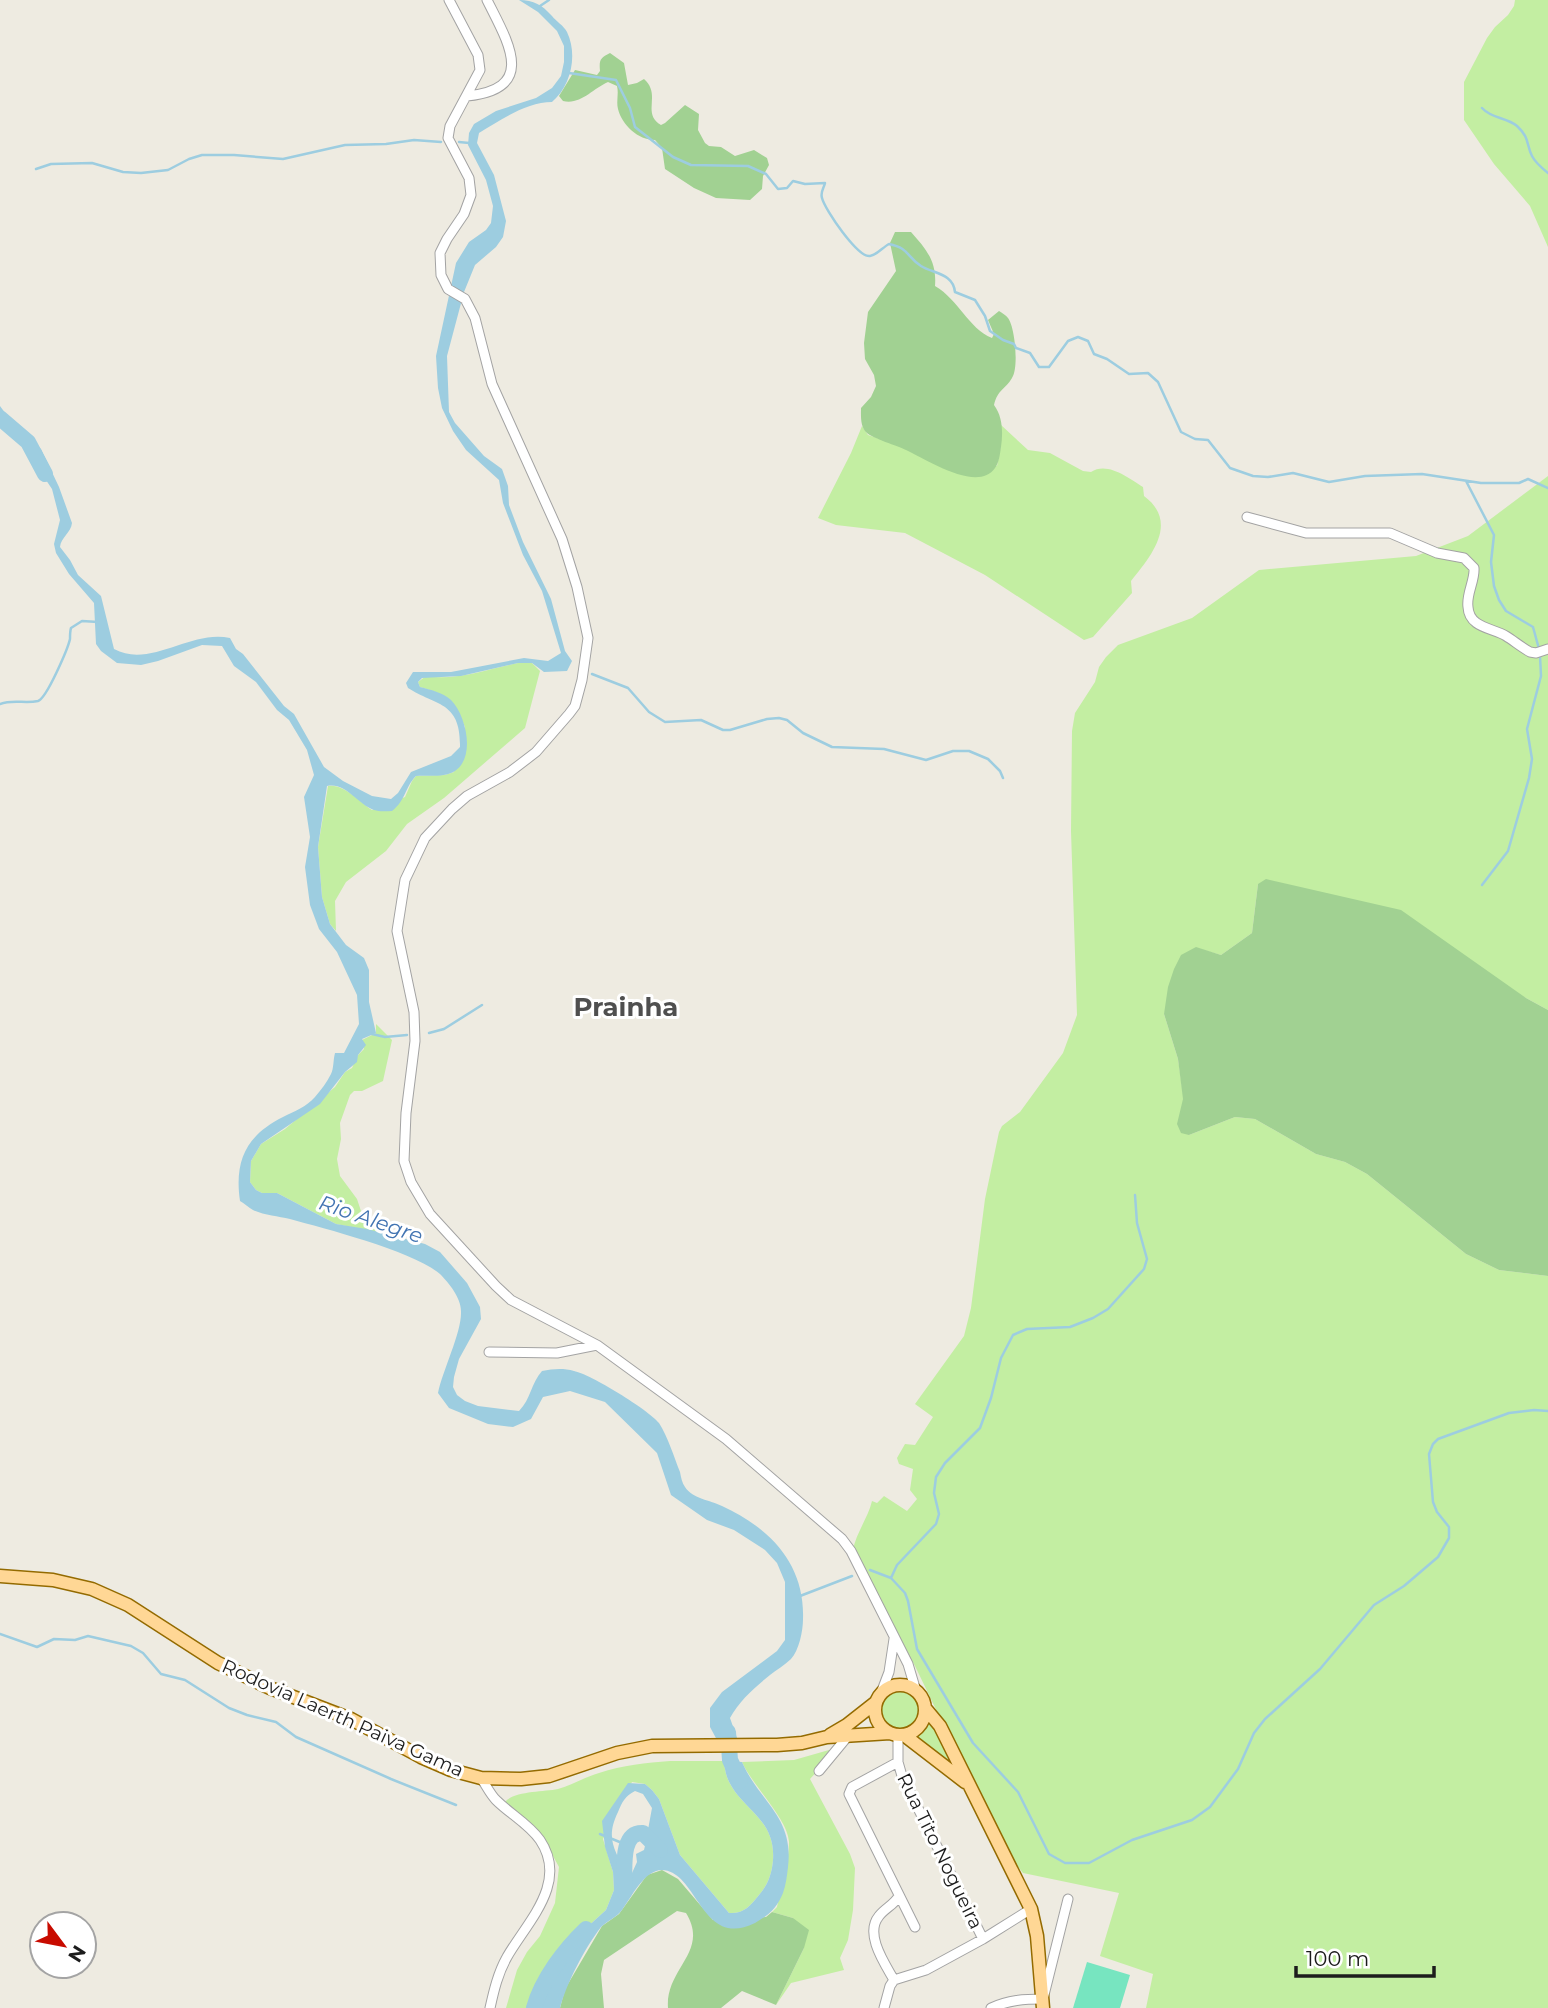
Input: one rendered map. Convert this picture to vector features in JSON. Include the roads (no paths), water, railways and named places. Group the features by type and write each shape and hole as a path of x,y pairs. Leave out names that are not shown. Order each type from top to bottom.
{"main road":[{"name":"Rodovia Laerth Paiva Gama","path":"0,1576 53,1580 92,1589 128,1605 218,1662 270,1688 351,1719 451,1770 481,1778 521,1779 550,1776 617,1753 652,1746 753,1746 802,1743 827,1737 897,1734"},
{"path":"966,1783 878,1723 878,1698 894,1685 902,1684 916,1691 925,1708 940,1726 1031,1909 1037,1936 1043,2004"},
{"name":"Rodovia Laerth Paiva Gama","path":"827,1737 848,1725 878,1698"},
{"path":"897,1734 915,1729 921,1723 925,1708"}],"street":[{"path":"449,0 468,32 478,55 480,70 454,115 448,138 468,178 471,195 464,214 440,253 441,275 449,289 465,299 475,318 492,384 562,539 577,587 588,638 582,680 575,706 569,715 536,752 510,772 467,796 452,808 425,838 405,880 397,931 414,1012 415,1041 405,1124 404,1161 411,1182 429,1214 511,1300 597,1345 726,1439 842,1539 851,1551 908,1664 916,1691"},
{"path":"467,96 482,95 505,83 512,69 513,59 487,0"},
{"path":"1247,517 1306,533 1390,533 1437,552 1464,558 1474,568 1467,606 1470,616 1480,625 1507,636 1530,652 1548,649"},
{"path":"489,1352 557,1353 597,1345"},
{"path":"878,1698 888,1672 894,1638"},
{"path":"897,1734 898,1762 849,1790 849,1794 915,1927"},
{"path":"820,1771 848,1736"},
{"name":"Rua Tito Nogueira","path":"898,1762 902,1776 983,1939"},
{"path":"481,1778 495,1799 539,1839 550,1863 543,1902 506,1957 495,1984 491,2008"},
{"path":"894,1980 878,1952 874,1928 880,1915 900,1896"},
{"path":"991,2008 1014,2000 1043,2004 1068,1899"},
{"path":"884,2008 894,1980 926,1970 1031,1909"}],"water":[{"path":"519,0 541,6 566,30 572,50 571,70 564,88 552,102 523,108 479,133 477,143 494,175 506,221 503,237 496,247 475,265 464,292 447,356 449,412 455,423 484,456 502,469 508,486 509,505 523,542 551,599 565,651 572,661 567,671 544,672 532,663 518,663 461,676 422,678 418,682 420,687 448,697 461,715 467,746 461,765 446,775 416,776 392,811 374,810 346,790 327,786 318,847 322,897 330,924 346,945 364,958 369,970 369,1002 376,1033 362,1039 366,1045 358,1055 357,1062 345,1072 320,1104 261,1144 251,1161 250,1182 262,1193 277,1193 336,1224 425,1244 440,1252 467,1283 480,1307 481,1319 459,1359 454,1377 453,1387 457,1395 465,1401 478,1406 519,1411 542,1371 566,1369 593,1379 632,1402 659,1423 688,1491 755,1525 781,1550 798,1581 802,1599 801,1635 791,1659 753,1689 730,1718 738,1741 717,1740 710,1727 710,1708 722,1692 777,1651 785,1640 785,1582 777,1563 765,1550 734,1530 707,1520 671,1495 657,1453 605,1402 570,1391 543,1397 531,1419 513,1427 488,1424 449,1408 438,1393 459,1329 461,1311 457,1296 440,1274 427,1265 390,1249 290,1219 257,1212 240,1201 241,1161 252,1141 271,1124 315,1097 331,1074 335,1053 344,1053 359,1024 357,995 337,952 319,929 310,905 305,867 310,837 304,797 314,775 307,750 289,720 277,710 256,682 234,666 222,646 202,645 141,665 117,663 101,651 96,644 94,603 69,574 56,553 54,544 60,520 52,489 40,471 35,451 0,422 0,406 11,421 41,449 72,523 60,547 78,575 101,596 114,649 128,654 142,654 200,639 230,638 236,649 243,654 284,706 294,714 324,767 343,781 372,796 391,799 411,772 451,756 460,747 456,721 445,707 408,688 406,683 413,672 451,672 524,658 548,661 561,653 542,591 523,555 503,503 499,480 466,450 453,431 442,408 438,388 436,356 456,263 469,242 491,223 493,206 486,180 468,145 469,133 474,124 496,111 536,98 552,88 561,76 564,62 564,46 557,31 538,12"},
{"path":"723,1761 742,1762 781,1822 786,1835 787,1877 783,1893 775,1907 755,1923 737,1929 723,1926 711,1918 684,1882 674,1874 655,1871 644,1879 620,1913 595,1935 572,1976 560,2008 539,2008 574,1939 606,1910 614,1890 602,1821 628,1783 645,1784 659,1799 680,1855 729,1913 746,1909 762,1891 772,1870 769,1833 733,1788","holes":["635,1791 643,1794 652,1808 645,1846 644,1850 636,1854 637,1862 632,1873 626,1874 615,1851 612,1830 619,1808 626,1797"]}],"waterway":[{"path":"540,6 549,0"},
{"path":"569,73 616,80 630,108 635,127 673,157 691,165 748,166 766,174 778,189 787,188 793,181 805,184 825,183 821,194 824,204 858,249 870,256 889,244 896,246 904,250 916,263 947,278 955,292 975,300 990,331 1014,344 1016,348 1030,353 1039,367 1049,367 1068,341 1078,337 1088,341 1094,354 1107,359 1129,374 1148,373 1158,382 1181,432 1195,439 1208,440 1230,468 1253,476 1268,477 1293,473 1329,482 1365,476 1422,474 1481,483 1519,483 1528,479 1548,488"},
{"path":"1482,108 1517,126 1526,138 1533,158 1548,173"},
{"path":"36,169 51,164 92,163 123,172 141,173 168,170 202,155 283,159 345,145 414,140 441,142"},
{"path":"459,142 469,143"},
{"path":"0,418 28,442 45,474"},
{"path":"1466,481 1494,535 1491,562 1499,600 1506,611 1533,627 1539,649"},
{"path":"0,704 33,702 42,698 65,652 71,628 82,621 98,622"},
{"path":"1482,885 1508,851 1529,778 1532,759 1527,729 1541,676 1540,656"},
{"path":"592,674 628,688 649,712 665,722 701,720 723,730 730,730 779,718 832,747 884,749 926,760 953,751 969,751 988,759 1003,778"},
{"path":"429,1033 444,1029 482,1005"},
{"path":"372,1034 385,1037 407,1035"},
{"path":"891,1578 897,1565 936,1524 939,1514 934,1493 936,1477 945,1463 980,1428 1001,1358 1013,1335 1027,1329 1070,1327 1093,1318 1108,1309 1144,1269 1147,1259 1137,1223 1135,1195"},
{"path":"870,1570 891,1578 905,1593 917,1649 973,1743 1018,1792 1049,1854 1065,1863 1089,1863 1132,1840 1192,1820 1210,1807 1238,1769 1254,1733 1265,1719 1320,1669 1374,1605 1404,1586 1438,1557 1449,1538 1449,1527 1433,1502 1429,1454 1438,1439 1509,1413 1548,1411"},
{"path":"800,1596 852,1576"},
{"path":"0,1634 37,1647 54,1639 75,1640 88,1636 131,1646 143,1653 161,1674 185,1680 229,1708 276,1722 296,1737 456,1805"},
{"name":"Rio Alegre","path":"728,1732 730,1760 740,1781"},
{"name":"Rio Alegre","path":"624,1892 625,1856 630,1839 643,1833 660,1850"},
{"path":"600,1834 627,1845"},
{"name":"Rio Alegre","path":"534,2008 555,1965 586,1929"}],"district":[{"name":"Prainha","path":"626,1007"}]}
